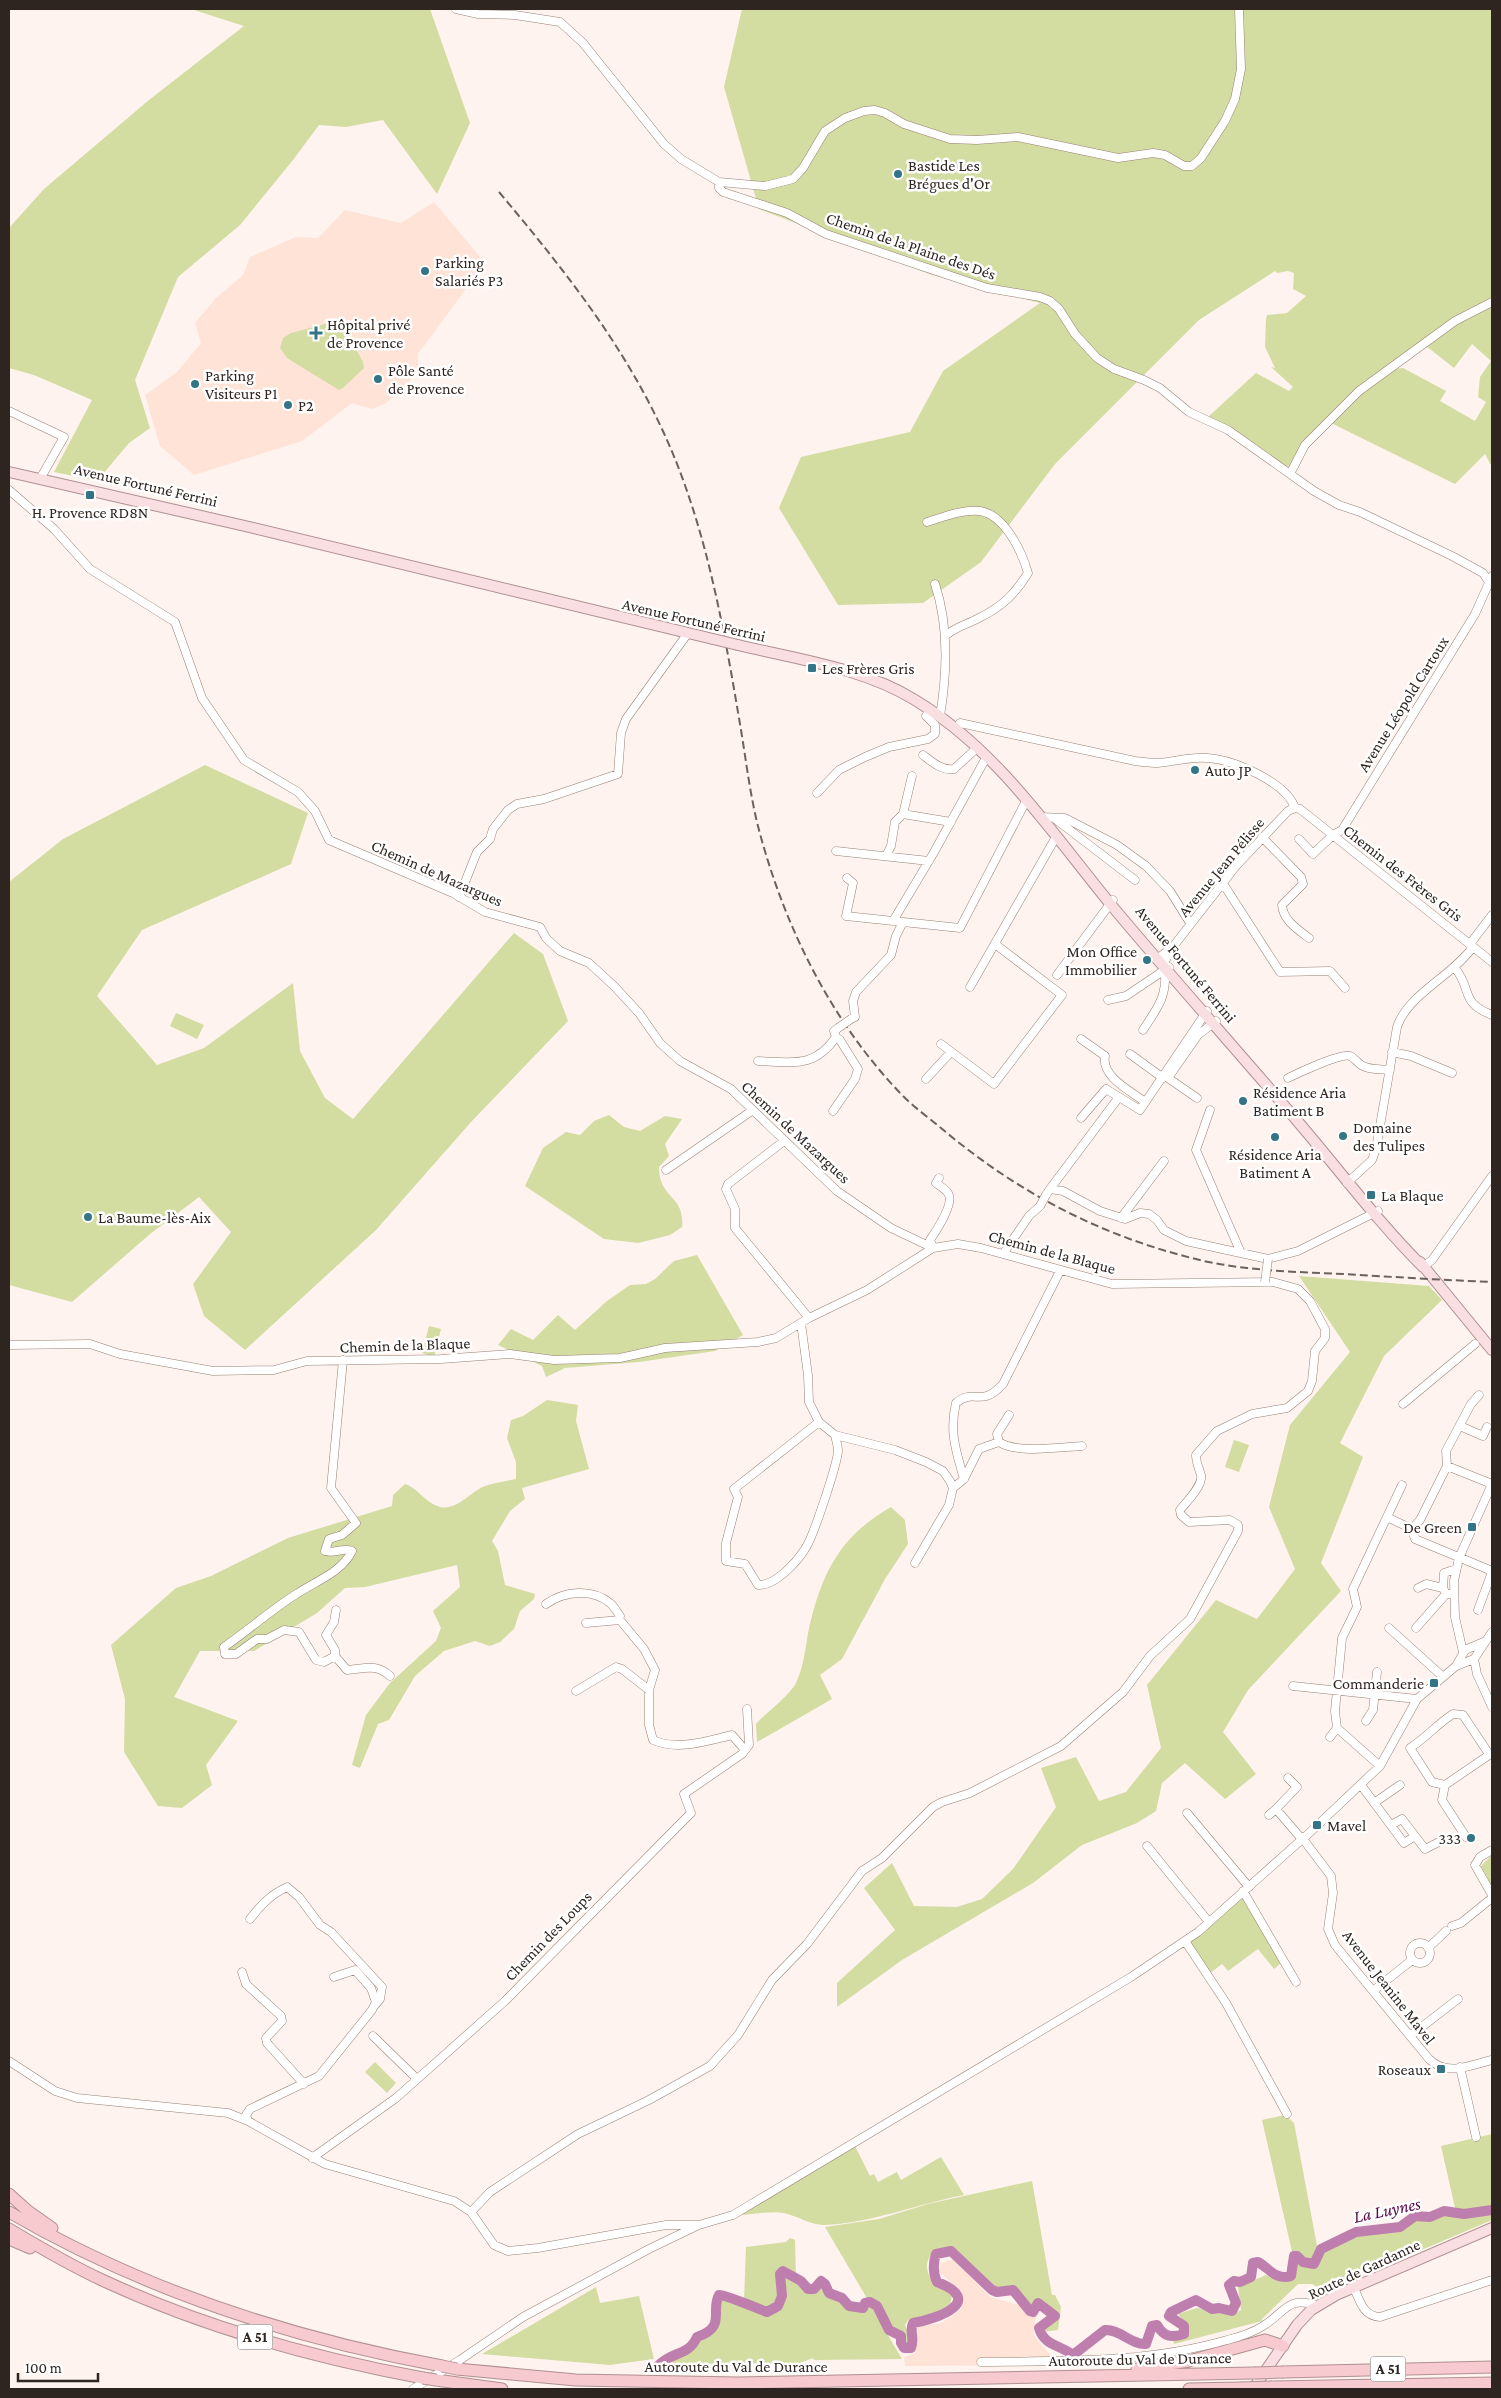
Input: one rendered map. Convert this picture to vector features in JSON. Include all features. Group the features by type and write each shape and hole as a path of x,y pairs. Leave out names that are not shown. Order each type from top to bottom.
{"highway":[{"path":"9,2194 38,2219 125,2271"},
{"name":"Autoroute du Val de Durance","path":"9,2212 71,2246 197,2301 291,2332 362,2350 457,2369 536,2377 658,2383 970,2379 1492,2367"},
{"name":"A 51","path":"9,2229 93,2276 154,2302 248,2335 332,2359 423,2378 502,2389"},
{"path":"9,2239 93,2276"},
{"path":"970,2379 1142,2368 1190,2361 1265,2340 1279,2349"},
{"name":"Autoroute du Val de Durance","path":"1188,2389 1492,2382"}],"main road":[{"name":"Avenue Fortuné Ferrini","path":"9,472 90,486 188,508 245,526 738,645 874,680 902,692 956,728 987,756 1314,1141 1424,1267 1492,1350"},
{"name":"Avenue Fortuné Ferrini","path":"1450,1299 1492,1346"},
{"name":"Route de Gardanne","path":"1253,2389 1279,2349 1306,2314 1354,2288 1492,2228"}],"street":[{"name":"Chemin de la Plaine des Dés","path":"456,9 478,14 507,12 560,22 571,30 664,144 681,159 719,182 718,188 723,192 787,213 826,234 987,288 1040,297 1059,309 1076,334 1097,358 1114,369 1160,388 1189,412 1228,430 1290,474"},
{"path":"719,182 765,186 793,179 803,168 825,131 845,118 864,110 885,113 904,124 950,139 977,140 1018,137 1118,158 1159,154 1184,166 1192,166 1201,158 1225,121 1235,98 1241,69 1239,9"},
{"path":"1491,580 1483,573 1360,512 1339,505 1314,491 1290,474 1304,445 1359,391 1455,320 1492,302"},
{"path":"9,412 64,438 40,478"},
{"name":"Chemin de Mazargues","path":"9,490 54,529 90,569 175,622 199,692 244,760 298,792 315,811 329,840 459,896 485,912 540,927 546,938 560,951 589,963 614,986 639,1014 660,1044 680,1061 730,1089 837,1191 891,1228 933,1248"},
{"path":"927,522 980,511 993,516 1003,526 1024,558 1028,573 1014,595 996,609 956,626 945,636"},
{"path":"1483,573 1492,568"},
{"name":"Avenue Léopold Cartoux","path":"1299,839 1313,854 1333,835 1342,830 1475,614 1491,580"},
{"path":"936,584 943,606 945,636 944,691 940,716"},
{"path":"459,896 477,852 490,839 493,829 508,810 518,804 544,799 618,774 621,733 626,719 688,633"},
{"path":"817,793 838,770 864,757 889,747 928,739 935,734 935,725 926,716 930,710"},
{"name":"Chemin des Frères Gris","path":"956,728 960,723 1135,761 1157,763 1207,758 1226,761 1271,781 1292,801 1295,808 1300,809 1492,962"},
{"path":"923,755 949,770 954,769 978,747"},
{"path":"892,921 929,861 987,756"},
{"path":"886,856 892,846 895,822 903,814 912,776"},
{"path":"847,878 853,883 846,916 960,928 1026,801"},
{"name":"Avenue Jean Pélisse","path":"1164,963 1172,948 1222,882 1288,811 1295,808"},
{"path":"903,814 951,822"},
{"path":"1040,817 1065,818 1117,844 1146,866 1170,892 1190,924"},
{"path":"1054,818 1135,880"},
{"path":"970,987 1056,837"},
{"path":"1262,838 1301,877 1303,884 1282,905 1282,912 1293,926 1309,938"},
{"path":"836,851 929,861"},
{"path":"1222,882 1280,972 1330,972 1345,988"},
{"path":"1057,975 1111,902"},
{"path":"1349,1181 1372,1160 1376,1149 1392,1052 1401,1014 1408,1006 1455,968 1492,915"},
{"path":"833,1111 855,1079 858,1069 840,1040 836,1037 834,1031 855,1017 852,1001 856,992 891,955 896,936 903,922"},
{"path":"941,1044 994,1084 1062,995 995,944"},
{"path":"1108,1000 1126,996 1164,963"},
{"path":"1143,1030 1162,1002 1166,987 1164,963"},
{"path":"1455,968 1470,1002 1478,1010 1492,1015"},
{"path":"1081,1118 1106,1089 1140,1110 1205,1013"},
{"path":"1196,1098 1168,1078 1198,1035 1214,1023"},
{"path":"758,1061 802,1062 826,1051 836,1037"},
{"path":"1081,1038 1105,1056 1104,1062 1107,1072 1145,1102"},
{"path":"926,1079 951,1052"},
{"path":"1392,1052 1411,1056 1452,1073"},
{"path":"1130,1054 1163,1078"},
{"path":"1288,1078 1314,1065 1328,1063 1347,1056 1363,1066 1390,1070"},
{"path":"1003,1254 1119,1097"},
{"path":"666,1170 753,1110"},
{"path":"1210,1110 1196,1150 1241,1253"},
{"path":"784,1141 728,1184 726,1188 735,1209 735,1228 809,1318"},
{"path":"1121,1218 1164,1161"},
{"path":"1424,1267 1432,1260 1492,1176"},
{"path":"933,1248 930,1240 943,1219 950,1199 948,1194 936,1183 939,1178"},
{"path":"1048,1192 1063,1191 1100,1211 1125,1219 1140,1213 1149,1214 1157,1220 1164,1230 1186,1241 1268,1260 1298,1251 1376,1213"},
{"name":"Chemin de la Blaque","path":"9,1345 90,1344 120,1354 213,1371 274,1370 307,1361 441,1359 510,1354 554,1360 620,1358 665,1348 758,1342 776,1338 809,1318 867,1290 933,1248 958,1244 1003,1254 1112,1284 1265,1282 1298,1289 1319,1314 1326,1329 1325,1338 1315,1351 1312,1381 1308,1391 1288,1408 1252,1414 1217,1430 1196,1455 1197,1466 1201,1476 1199,1486 1180,1510 1180,1515 1189,1522 1230,1520 1238,1526 1238,1531 1190,1620 1150,1656 1123,1692 1061,1746 970,1794 942,1802 933,1807 882,1858 862,1871 807,1944 772,1980 738,2035 710,2066 649,2100 578,2134 490,2192 471,2212"},
{"path":"1265,1282 1268,1260"},
{"path":"964,1479 952,1433 952,1421 956,1402 968,1396 985,1398 993,1395 1003,1384 1060,1271"},
{"path":"801,1323 808,1375 809,1402 819,1422 835,1435 895,1450 926,1462 942,1471 950,1481 952,1488 949,1505 914,1563"},
{"path":"1403,1404 1475,1344"},
{"path":"335,1656 324,1662 316,1660 298,1632 284,1630 267,1640 256,1639 236,1654 225,1654 224,1648 297,1593 341,1566 348,1560 352,1551 347,1549 332,1553 325,1550 329,1539 342,1535 356,1523 331,1488 342,1360"},
{"path":"1412,1528 1420,1520 1448,1466 1446,1451 1471,1404 1479,1395"},
{"path":"1009,1415 996,1434 999,1442 1005,1446 1016,1448 1082,1446"},
{"path":"819,1422 734,1489 738,1497 726,1543 726,1561 746,1564 758,1585 767,1585 779,1577 806,1549 834,1470 838,1450 835,1435"},
{"path":"1460,1426 1483,1436 1488,1427"},
{"path":"952,1488 964,1479 979,1449 999,1442"},
{"path":"1416,1628 1447,1592 1459,1558 1492,1484 1448,1466"},
{"path":"1380,1766 1337,1728 1335,1717 1336,1690 1342,1638 1357,1607 1353,1589 1402,1485"},
{"path":"1387,1517 1412,1528"},
{"path":"1412,1528 1415,1539 1492,1572 1478,1610"},
{"path":"1456,1569 1444,1573 1447,1592 1461,1637 1492,1707"},
{"path":"1418,1588 1426,1584 1447,1592"},
{"path":"546,1604 574,1592 594,1595 611,1603 620,1616 619,1620 644,1649 655,1670 649,1690 649,1725 653,1740 666,1746 691,1744 732,1736 745,1750 749,1745 747,1709"},
{"path":"336,1610 334,1622 326,1634 335,1650 335,1656 347,1670 360,1670 371,1666 382,1669 390,1676"},
{"path":"586,1623 619,1620"},
{"path":"1389,1628 1442,1676"},
{"path":"414,2389 523,2317 683,2229 733,2215 1130,1978 1185,1940 1209,1922 1302,1840 1380,1766 1417,1699 1442,1676 1486,1641 1492,1632"},
{"path":"576,1691 616,1667 622,1669 649,1690"},
{"path":"1366,1721 1373,1710 1377,1672"},
{"path":"1293,1686 1417,1699"},
{"path":"1445,1785 1432,1782 1410,1748 1426,1738 1435,1725 1453,1714 1464,1715 1491,1754 1445,1785 1442,1800 1466,1837"},
{"path":"1330,1737 1337,1728"},
{"name":"Chemin des Loups","path":"312,2158 396,2098 505,2001 691,1813 684,1794 745,1750"},
{"path":"1269,1815 1297,1788 1288,1778"},
{"path":"1361,1785 1404,1843 1414,1836"},
{"path":"1374,1803 1400,1785"},
{"name":"Avenue Jeanine Mavel","path":"1276,1809 1331,1876 1333,1893 1328,1929 1335,1945 1410,2036 1436,2066 1448,2069 1492,2060"},
{"path":"1187,1813 1246,1889 1296,1982"},
{"path":"1391,1825 1402,1818 1425,1849 1442,1841"},
{"path":"1147,1846 1209,1922"},
{"path":"1428,1948 1449,1928 1461,1923 1492,1896 1475,1865 1480,1857 1492,1850"},
{"path":"248,2121 246,2115 250,2110 319,2076 380,1999 382,1987 331,1932 320,1925 298,1897 286,1888 274,1893 262,1904 250,1920"},
{"path":"1185,1940 1226,2003 1287,2114"},
{"path":"1422,1944 1428,1948 1430,1955 1426,1961 1419,1964 1412,1960 1410,1951 1414,1945 1422,1944"},
{"path":"1373,1991 1412,1960"},
{"path":"334,1977 355,1970 371,1988 376,2002 374,2007"},
{"path":"242,1972 246,1984 282,2020 266,2038 266,2043 304,2084"},
{"path":"1410,2036 1458,1998"},
{"path":"372,2036 417,2079"},
{"path":"9,2061 54,2091 77,2098 228,2113 248,2121 312,2158 326,2164 454,2201 471,2212 494,2245 508,2251 538,2248 666,2225 683,2229"},
{"path":"1460,2067 1476,2137"},
{"path":"1354,2288 1364,2310 1371,2315 1380,2316 1492,2280"},
{"path":"981,2362 1116,2358 1169,2353 1261,2328 1293,2302 1303,2301 1318,2306"}],"shaded area":[{"name":"Hôpital privé de Provence","path":"434,202 485,263 418,354 418,367 407,386 386,403 372,409 352,403 302,441 194,475 160,446 145,395 177,372 201,343 195,323 215,299 243,275 250,257 296,237 318,238 345,210 401,223"},
{"path":"953,2259 990,2297 1037,2310 1033,2334 1058,2365 905,2366 904,2357 915,2353 918,2324 940,2324 961,2309 961,2292 939,2272 939,2264"}],"green space":[{"path":"191,9 430,9 470,123 437,194 383,120 346,127 319,125 240,225 178,277 135,380 150,428 129,443 97,481 54,472 92,400 34,375 9,368 9,228 44,189 149,100 244,26"},
{"path":"742,9 1492,9 1492,467 1485,454 1455,484 1329,422 1374,382 1394,370 1403,368 1446,391 1440,401 1475,421 1486,402 1478,397 1480,377 1491,361 1472,344 1454,368 1426,346 1469,315 1469,309 1431,335 1327,418 1305,443 1290,466 1285,467 1208,417 1256,373 1289,391 1293,387 1271,367 1275,368 1265,347 1266,319 1267,315 1287,313 1306,296 1293,289 1294,273 1288,271 1277,273 1275,271 1199,320 1055,464 981,562 923,603 838,605 779,508 801,457 910,432 943,371 1040,303 932,275 759,209 724,87"},
{"path":"336,321 342,324 363,362 364,368 339,390 287,358 280,348 283,338 291,333"},
{"path":"205,765 308,813 291,864 142,930 97,996 157,1065 204,1048 293,983 300,1051 325,1098 353,1119 514,933 543,954 568,1021 471,1122 376,1230 245,1350 204,1316 193,1284 231,1232 199,1197 150,1234 72,1302 9,1285 9,882 63,839"},
{"path":"176,1013 204,1025 197,1039 170,1026"},
{"path":"609,1115 624,1127 640,1131 665,1116 682,1119 665,1144 669,1156 659,1167 663,1186 680,1208 682,1216 682,1227 670,1235 638,1243 604,1239 525,1186 543,1148 566,1132 580,1135 594,1121"},
{"path":"697,1255 743,1335 715,1351 639,1362 565,1368 546,1377 542,1366 498,1345 511,1329 533,1340 558,1315 575,1330 607,1301 630,1285 646,1284 655,1279 674,1261"},
{"path":"1299,1276 1429,1286 1442,1300 1384,1356 1340,1443 1363,1457 1321,1563 1341,1591 1248,1690 1223,1732 1256,1774 1225,1799 1185,1763 1162,1783 1156,1811 1137,1823 1082,1845 1033,1883 902,1960 837,2007 837,1983 895,1930 864,1888 892,1863 914,1906 957,1907 982,1899 1013,1869 1056,1807 1041,1768 1076,1757 1099,1801 1126,1792 1161,1748 1147,1685 1216,1600 1257,1619 1295,1569 1269,1507 1290,1425 1350,1352"},
{"path":"429,1326 441,1329 434,1357 422,1353"},
{"path":"547,1400 578,1405 576,1421 589,1469 522,1488 525,1499 510,1511 492,1541 498,1551 505,1585 535,1594 534,1599 520,1611 514,1629 500,1642 490,1646 475,1641 444,1651 415,1676 389,1720 378,1724 360,1768 352,1765 366,1715 390,1683 436,1641 441,1628 433,1611 460,1587 457,1565 365,1587 345,1588 317,1613 254,1651 200,1651 174,1697 238,1721 206,1765 212,1785 182,1808 158,1806 124,1752 125,1699 111,1645 176,1588 211,1576 288,1538 392,1506 393,1495 405,1484 435,1505 446,1507 458,1503 485,1486 516,1479 516,1462 507,1438 511,1420 523,1416"},
{"path":"1234,1440 1249,1445 1239,1472 1225,1467"},
{"path":"891,1507 905,1520 908,1544 885,1579 842,1659 820,1675 832,1699 757,1742 756,1724 793,1688 799,1676 815,1605 828,1571 847,1542 874,1518"},
{"path":"1492,1855 1492,1886 1481,1866"},
{"path":"1242,1896 1281,1963 1274,1969 1258,1949 1228,1971 1222,1964 1209,1974 1190,1942"},
{"path":"375,2062 396,2083 387,2093 365,2072"},
{"path":"1285,2115 1294,2123 1318,2251 1315,2262 1305,2261 1297,2255 1293,2256 1262,2120"},
{"path":"1492,2134 1492,2220 1325,2291 1312,2284 1298,2284 1262,2321 1174,2344 1173,2339 1183,2335 1188,2326 1178,2314 1197,2308 1231,2314 1241,2310 1238,2287 1266,2275 1284,2282 1290,2280 1294,2274 1294,2259 1296,2257 1303,2262 1316,2265 1322,2251 1355,2234 1382,2229 1398,2229 1418,2217 1424,2219 1422,2216 1451,2211 1456,2212 1441,2146"},
{"path":"854,2144 870,2176 874,2174 878,2182 897,2172 901,2180 941,2157 964,2195 842,2224 819,2225 779,2212 741,2215"},
{"path":"1032,2181 1052,2295 1055,2295 1061,2307 1058,2330 1042,2332 1041,2330 1056,2317 1055,2311 1036,2301 1030,2310 1020,2295 1012,2289 994,2290 954,2248 946,2248 934,2252 930,2256 927,2267 928,2274 932,2280 952,2295 950,2306 929,2316 908,2320 905,2325 911,2339 910,2345 905,2346 901,2333 890,2329 879,2306 868,2300 825,2227 879,2219 928,2204"},
{"path":"790,2238 795,2240 796,2277 784,2269 779,2273 780,2294 778,2303 767,2310 744,2302 746,2247 786,2242"},
{"path":"784,2273 811,2290 816,2290 821,2283 828,2294 842,2300 851,2309 861,2310 869,2303 902,2359 814,2360 813,2358 800,2363 674,2364 668,2357 688,2352 699,2338 709,2332 718,2317 717,2300 719,2296 722,2295 745,2306 768,2313 781,2302 783,2291 781,2281"},
{"path":"596,2287 600,2303 639,2296 654,2359 610,2365 482,2354"}],"waterway":[{"name":"La Luynes","path":"658,2366 669,2358 685,2351 697,2337 712,2328 715,2324 719,2295 767,2312 778,2306 782,2296 780,2274 783,2271 801,2281 808,2289 814,2289 821,2281 825,2284 829,2293 842,2298 849,2306 863,2308 865,2303 870,2302 877,2306 889,2330 901,2336 901,2343 904,2348 911,2348 913,2323 934,2318 953,2308 958,2302 957,2296 951,2289 937,2282 934,2272 936,2254 951,2251 992,2290 997,2292 1013,2290 1030,2311 1033,2312 1038,2303 1055,2316 1039,2328 1041,2334 1049,2342 1073,2355 1105,2330 1116,2332 1141,2344 1146,2344 1152,2326 1157,2325 1168,2336 1184,2334 1184,2326 1169,2316 1171,2312 1196,2300 1212,2309 1219,2308 1232,2311 1236,2303 1229,2285 1234,2281 1240,2282 1251,2277 1253,2263 1258,2262 1281,2277 1291,2276 1294,2256 1297,2256 1303,2262 1314,2264 1321,2249 1356,2232 1400,2227 1415,2216 1430,2217 1444,2211 1464,2214 1492,2210"}],"railway":[{"path":"499,192 556,262 607,332 652,408 671,448 696,519 712,577 730,666 756,817 770,867 782,903 814,972 833,1006 877,1068 917,1109 1001,1173 1065,1211 1132,1240 1204,1261 1256,1269 1492,1282"}],"place":[{"name":"Bastide Les Brégues d'Or","path":"898,174"},
{"name":"Parking Salariés P3","path":"425,271"},
{"name":"Hôpital privé de Provence","path":"316,333"},
{"name":"Pôle Santé de Provence","path":"378,379"},
{"name":"Parking Visiteurs P1","path":"195,384"},
{"name":"P2","path":"288,405"},
{"name":"H. Provence RD8N","path":"90,495"},
{"name":"Les Frères Gris","path":"812,668"},
{"name":"Auto JP","path":"1195,770"},
{"name":"Mon Office Immobilier","path":"1147,960"},
{"name":"Résidence Aria Batiment B","path":"1243,1101"},
{"name":"Domaine des Tulipes","path":"1343,1136"},
{"name":"Résidence Aria Batiment A","path":"1275,1137"},
{"name":"La Blaque","path":"1371,1195"},
{"name":"La Baume-lès-Aix","path":"88,1217"},
{"name":"De Green","path":"1472,1527"},
{"name":"Commanderie","path":"1434,1683"},
{"name":"Mavel","path":"1317,1825"},
{"name":"333","path":"1471,1838"},
{"name":"Roseaux","path":"1441,2069"}]}
